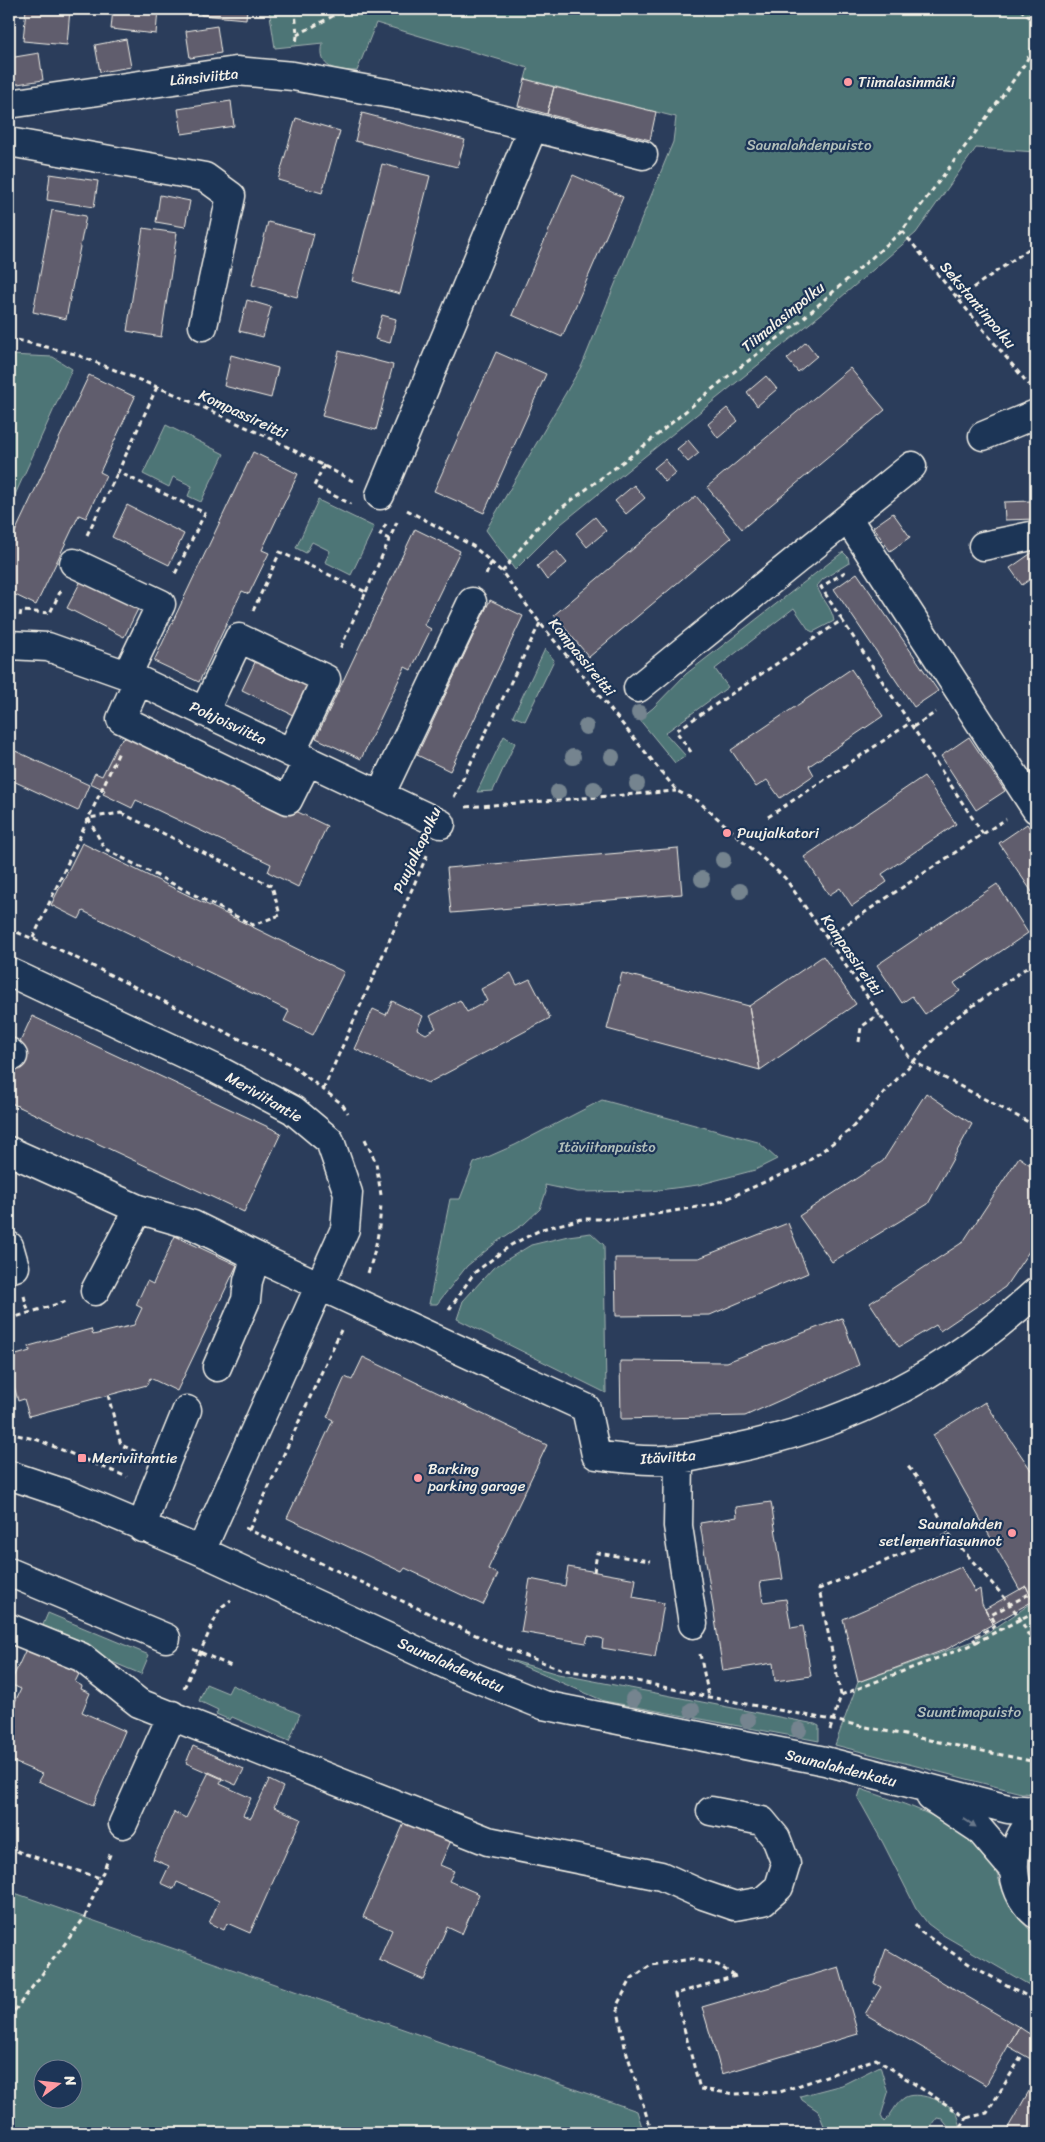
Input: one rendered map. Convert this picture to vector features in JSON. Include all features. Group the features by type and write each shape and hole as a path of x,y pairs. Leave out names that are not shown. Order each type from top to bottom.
{"street":[{"name":"Länsiviitta","path":"9,104 236,71 293,76 429,101 643,155"},
{"path":"380,495 533,127"},
{"path":"9,142 205,177 231,196 202,326"},
{"path":"984,436 1036,414"},
{"path":"638,688 912,466"},
{"path":"848,519 1036,809"},
{"path":"982,546 1036,535"},
{"path":"74,563 161,604 132,678 121,719 288,800 300,756 326,679 240,638 204,712"},
{"path":"380,795 472,602"},
{"name":"Pohjoisviitta","path":"9,645 48,647 132,678 380,795 445,816"},
{"name":"Meriviitantie","path":"9,973 222,1072 293,1110 330,1140 348,1193 345,1229 322,1285 201,1551"},
{"name":"Itäviitta","path":"9,1151 138,1209 193,1225 256,1256 586,1408 596,1455 625,1460 679,1459 773,1440 822,1425 877,1402 922,1379 1007,1318 1036,1292"},
{"path":"95,1290 138,1209"},
{"path":"9,1246 15,1267 9,1269"},
{"path":"217,1367 246,1300 248,1282 256,1256"},
{"path":"142,1528 154,1490 187,1410"},
{"path":"679,1459 678,1526 693,1624"},
{"name":"Saunalahdenkatu","path":"9,1475 66,1494 142,1528 201,1551 469,1675 543,1705 825,1761 1008,1809 1036,1811"},
{"path":"9,1572 166,1638"},
{"path":"9,1628 81,1657 140,1703 177,1703 488,1841 661,1876 703,1895 735,1906 763,1901 779,1887 786,1864 776,1838 762,1822 711,1811"},
{"path":"123,1824 177,1703"},
{"name":"Saunalahdenkatu","path":"915,1786 978,1829 1013,1869"},
{"path":"1036,1818 1025,1830 1018,1842 1013,1869 1016,1884 1022,1898 1036,1914"}],"path":[{"path":"297,35 346,9"},
{"path":"1020,9 1036,23"},
{"path":"1032,18 1036,15"},
{"name":"Tiimalasinpolku","path":"502,572 540,524 640,449 722,381 799,322 902,231 1001,98 1026,62 1036,40"},
{"name":"Sekstantinpolku","path":"902,231 1030,386"},
{"path":"958,298 1036,244"},
{"name":"Kompassireitti","path":"9,338 75,354 157,387 274,440 474,546 502,572 540,623 677,791 698,801 785,878 912,1061 1036,1126"},
{"path":"20,618 21,611 50,613 157,387"},
{"path":"118,472 204,512 161,604"},
{"path":"326,679 390,539"},
{"path":"240,638 280,552 366,592"},
{"path":"826,938 983,834 821,587 871,555"},
{"path":"691,752 676,731 842,620"},
{"name":"Puujalkapolku","path":"323,1090 445,816 540,623"},
{"path":"768,818 910,723"},
{"path":"33,938 120,750"},
{"path":"445,816 677,791"},
{"path":"121,813 272,886 280,915 253,924 218,907 105,849 88,818 121,813"},
{"path":"9,929 58,949 290,1064 342,1104 351,1117"},
{"path":"448,1313 474,1273 511,1245 542,1229 582,1220 627,1219 715,1204 803,1165 849,1131 950,1022 1036,961"},
{"path":"860,1042 861,1027 880,1014"},
{"path":"250,1530 337,1338 358,1302 374,1254 380,1225 382,1191 376,1163 364,1138"},
{"path":"9,1319 50,1308"},
{"path":"108,1395 116,1429"},
{"path":"9,1432 38,1440 154,1490"},
{"path":"906,1464 922,1484 949,1534 1010,1604 1021,1620 1036,1650"},
{"path":"215,1517 250,1530 497,1645 563,1670 632,1680 709,1698 832,1720 1036,1762"},
{"path":"832,1720 841,1695 820,1589 949,1534"},
{"path":"594,1572 597,1553 684,1565"},
{"path":"976,1642 973,1638 996,1624 991,1615 1029,1594"},
{"path":"177,1703 220,1608 231,1600"},
{"path":"841,1695 976,1642 1036,1611"},
{"path":"693,1624 709,1698"},
{"path":"166,1638 231,1666"},
{"path":"9,2018 85,1918 123,1824"},
{"path":"9,1846 19,1852 100,1878"},
{"path":"915,1925 921,1932 972,1966 1036,2001"},
{"path":"652,2133 625,2046 617,2005 632,1978 651,1964 691,1959 718,1965 736,1976 675,1994 700,2089 734,2094 780,2092 876,2059 967,2118"},
{"path":"958,2133 967,2118 988,2113 1023,2054"}],"green space":[{"name":"Saunalahdenpuisto","path":"269,9 1036,9 1036,152 976,148 916,233 825,311 561,524 515,570 486,530 582,365 673,142 676,117 525,79 528,68 376,23 357,71 335,69 330,67 323,58 323,43 275,48"},
{"path":"9,355 53,357 72,369 9,508"},
{"path":"166,425 224,454 201,502 188,496 192,486 173,477 169,487 143,474"},
{"path":"318,500 374,527 351,575 325,562 330,551 312,542 306,553 296,548"},
{"path":"843,552 848,557 849,563 823,579 817,586 831,611 834,621 813,632 809,630 794,608 715,669 728,687 665,733 686,756 675,763 639,719 653,708 686,674"},
{"path":"545,649 554,660 525,721 513,716"},
{"path":"504,736 515,743 493,791 477,792"},
{"name":"Itäviitanpuisto","path":"602,1100 758,1142 777,1159 755,1170 698,1185 651,1191 578,1192 545,1185 546,1192 540,1209 524,1224 498,1241 467,1266 437,1304 429,1304 450,1199 460,1199 474,1163 515,1145"},
{"path":"591,1233 604,1245 606,1393 457,1319 463,1301 493,1268 531,1245 568,1236"},
{"name":"Suuntimapuisto","path":"1036,1600 1036,1794 1021,1793 835,1745 858,1682 971,1642"},
{"path":"48,1613 149,1655 141,1674 40,1632"},
{"path":"507,1659 558,1674 815,1724 819,1726 819,1741 604,1701"},
{"path":"206,1684 228,1693 232,1685 300,1714 289,1741 232,1717 230,1720 216,1714 218,1710 199,1701"},
{"path":"861,1789 932,1816 965,1835 979,1847 991,1861 1013,1911 1036,1935 1036,1989 943,1935 928,1924 916,1908 858,1798"},
{"path":"9,1891 637,2111 644,2133 9,2133"},
{"path":"880,2066 888,2093 881,2116 884,2122 904,2098 915,2095 923,2096 938,2100 951,2107 957,2113 961,2133 953,2133 942,2119 937,2118 927,2133 827,2133 818,2111 802,2100 800,2096 842,2085"}],"building":[{"path":"26,9 70,9 67,45 23,41"},
{"path":"113,9 158,9 156,34 111,29"},
{"path":"201,9 247,9 246,19 201,15"},
{"path":"217,26 221,53 190,58 186,31"},
{"path":"126,39 131,67 100,72 95,45"},
{"path":"39,53 43,80 11,85 9,58"},
{"path":"525,79 554,87 547,114 518,106"},
{"path":"554,87 656,112 650,140 547,114"},
{"path":"231,101 234,126 182,134 178,109"},
{"path":"362,113 465,140 457,167 355,141"},
{"path":"296,118 340,131 322,193 278,180"},
{"path":"382,164 430,176 400,294 352,281"},
{"path":"50,174 98,181 94,207 47,200"},
{"path":"573,175 623,197 562,337 512,315"},
{"path":"160,195 190,201 185,227 156,222"},
{"path":"52,210 86,216 66,319 33,312"},
{"path":"268,222 314,234 297,297 252,285"},
{"path":"143,228 177,233 161,337 127,331"},
{"path":"247,300 271,307 263,337 239,331"},
{"path":"382,315 396,319 390,343 375,339"},
{"path":"806,342 817,356 798,372 787,359"},
{"path":"339,351 393,365 376,430 322,416"},
{"path":"496,352 546,374 484,513 434,491"},
{"path":"231,355 278,368 271,398 224,386"},
{"path":"850,368 885,410 742,529 707,487"},
{"path":"89,375 135,397 100,472 106,475 86,518 79,515 36,605 9,592 9,545"},
{"path":"766,376 777,389 757,406 747,392"},
{"path":"727,408 738,421 718,438 708,424"},
{"path":"688,440 699,453 688,462 677,449"},
{"path":"253,452 298,474 262,550 269,553 249,594 242,591 199,682 154,661"},
{"path":"665,459 676,473 665,482 654,468"},
{"path":"634,485 645,498 626,514 615,501"},
{"path":"696,496 731,538 589,657 554,615"},
{"path":"1036,501 1036,519 1005,520 1004,502"},
{"path":"127,505 184,534 169,565 112,537"},
{"path":"893,513 910,537 890,551 873,527"},
{"path":"595,517 606,531 587,547 576,533"},
{"path":"415,529 460,551 424,625 431,629 411,670 405,667 361,759 316,738"},
{"path":"556,550 567,563 547,580 537,566"},
{"path":"1036,550 1036,575 1022,585 1010,568"},
{"path":"857,573 938,691 914,707 834,589"},
{"path":"83,577 140,605 124,637 67,608"},
{"path":"490,600 523,616 450,771 417,755"},
{"path":"257,658 315,687 299,718 242,690"},
{"path":"851,669 883,716 809,766 814,775 780,798 767,780 756,787 731,750"},
{"path":"133,733 327,826 298,887 268,872 271,864 136,800 132,808 103,794 105,790 90,783 95,773 102,776 119,742"},
{"path":"969,737 1005,791 976,810 941,756"},
{"path":"9,748 89,785 78,811 9,779"},
{"path":"924,776 956,824 882,874 887,882 852,906 840,888 829,895 804,857"},
{"path":"1027,824 1036,837 1036,898 999,843"},
{"path":"82,843 344,972 313,1035 284,1021 289,1011 83,911 79,919 51,905"},
{"path":"678,848 682,894 451,913 447,868"},
{"path":"997,884 1028,933 954,983 960,991 925,1014 912,996 902,1003 877,965"},
{"path":"823,956 856,1004 760,1070 749,1006"},
{"path":"511,973 517,985 530,979 550,1018 428,1083 355,1049 373,1009 386,1015 392,1001 423,1016 417,1029 426,1034 436,1028 430,1016 460,1000 467,1012 487,1001 481,989"},
{"path":"622,973 749,1006 760,1070 607,1029"},
{"path":"32,1016 281,1133 244,1212 9,1102 9,1088 15,1074 9,1071 9,1066"},
{"path":"926,1093 972,1124 928,1204 832,1262 799,1216 883,1161"},
{"path":"1019,1157 1036,1169 1036,1241 1005,1287 940,1331 936,1325 899,1347 870,1303 963,1242"},
{"path":"788,1223 808,1273 710,1315 616,1316 615,1258 699,1258"},
{"path":"175,1236 237,1265 177,1391 150,1378 147,1385 29,1416 24,1399 18,1401 9,1366 9,1357 30,1351 29,1346 91,1329 93,1335 134,1325 142,1308 136,1305 147,1281 153,1284"},
{"path":"842,1318 859,1365 745,1416 621,1419 620,1361 727,1362"},
{"name":"Barking parking garage","path":"363,1357 547,1445 488,1569 498,1574 483,1605 405,1568 402,1572 287,1518 333,1420 327,1417 345,1377 352,1380"},
{"name":"Saunalahden setlementiasunnot","path":"985,1402 1036,1480 1036,1600 1033,1601 1026,1586 1020,1590 933,1435"},
{"path":"771,1502 783,1579 760,1582 763,1602 786,1599 791,1628 803,1626 811,1676 775,1681 773,1663 723,1671 700,1523 737,1517 736,1507"},
{"path":"568,1567 636,1579 633,1597 664,1603 655,1657 602,1648 603,1639 600,1638 588,1636 586,1643 521,1632 530,1579 565,1586"},
{"name":"Saunalahden setlementiasunnot","path":"961,1567 975,1592 980,1589 982,1604 993,1624 947,1649 858,1682 843,1619"},
{"path":"1026,1586 1033,1601 993,1624 985,1609"},
{"path":"26,1649 80,1672 75,1682 82,1686 81,1689 90,1693 82,1712 125,1731 93,1805 38,1781 42,1774 9,1760 9,1744 17,1725 9,1721 9,1715 21,1689 10,1684"},
{"path":"193,1746 244,1769 236,1785 186,1763"},
{"path":"209,1772 222,1778 220,1784 251,1798 243,1815 251,1818 269,1780 283,1787 274,1807 301,1819 250,1933 227,1923 224,1930 209,1923 219,1901 177,1882 174,1889 161,1883 169,1866 153,1859 174,1812 186,1818"},
{"path":"408,1814 454,1834 440,1865 454,1871 449,1881 479,1894 462,1934 447,1927 424,1980 379,1960 392,1930 363,1917"},
{"path":"886,1949 1019,2027 986,2085 865,2014 881,1987 874,1983"},
{"path":"839,1967 858,2034 722,2074 702,2007"},
{"path":"1019,2027 1036,2038 1036,2062 1008,2046"},
{"path":"1036,2079 1036,2133 1005,2133"}],"place":[{"name":"Tiimalasinmäki","path":"848,82"},
{"name":"Puujalkatori","path":"727,833"},
{"name":"Meriviitantie","path":"82,1458"},
{"name":"Barking parking garage","path":"418,1478"},
{"name":"Saunalahden setlementiasunnot","path":"1012,1533"}]}
